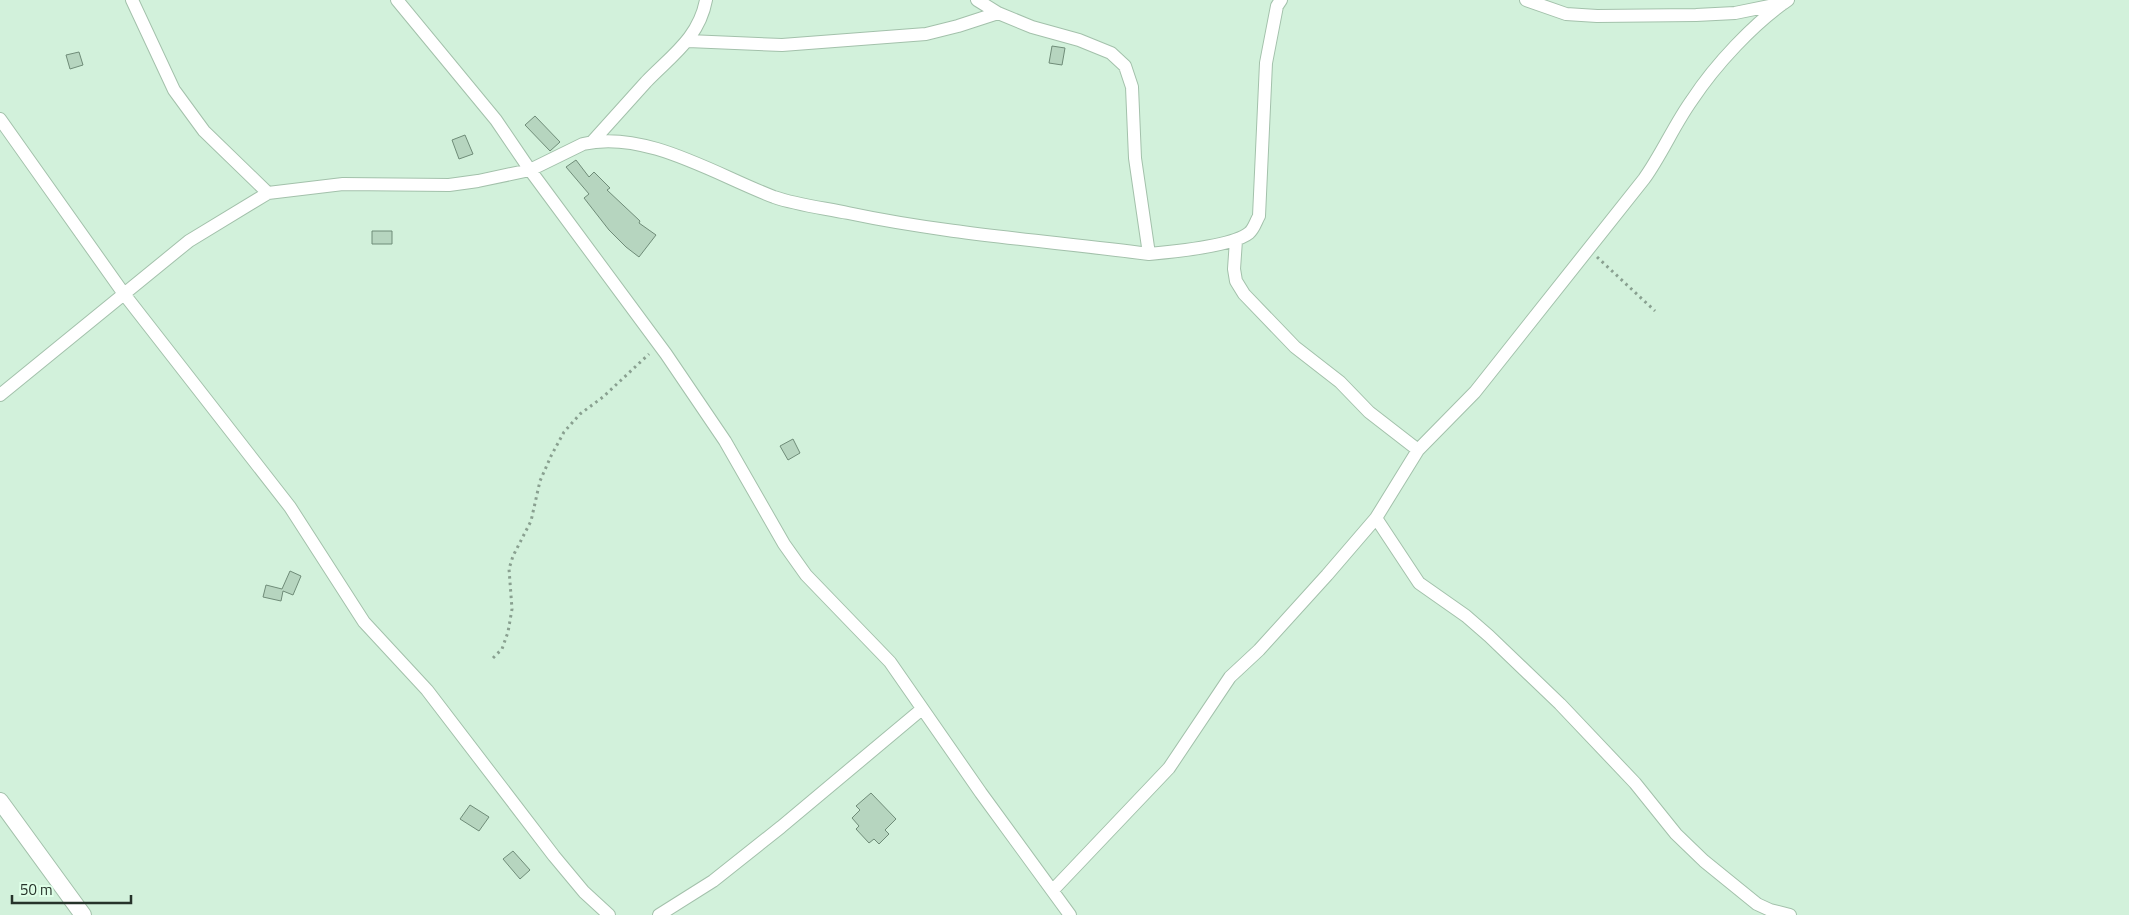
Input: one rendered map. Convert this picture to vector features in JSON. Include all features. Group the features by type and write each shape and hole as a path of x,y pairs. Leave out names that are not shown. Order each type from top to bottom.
{"street":[{"path":"132,0 174,90 204,131 268,194"},
{"path":"396,0 496,120 530,170 659,345 725,441 784,544 806,575 890,662 1070,915"},
{"path":"592,142 648,80 688,41 704,13 706,0"},
{"path":"977,0 998,13 1032,28 1079,40 1111,53 1125,66 1132,87 1134,158 1149,254"},
{"path":"0,395 189,241 268,194 343,184 449,185 530,170 583,144 592,142 636,145 670,152 776,198 904,225 1149,254 1176,252 1236,240 1249,232 1259,216 1266,63 1277,6 1281,0"},
{"path":"1526,0 1566,14 1597,16 1735,13 1786,2"},
{"path":"1053,890 1169,768 1230,677 1265,643 1376,518 1418,450 1475,392 1657,161 1671,133 1692,99 1720,64 1786,2"},
{"path":"688,41 782,45 926,34 998,13"},
{"path":"0,119 124,294 290,507 364,622 427,690 554,856 584,892 610,915"},
{"path":"1236,240 1234,269 1236,281 1244,294 1264,312 1295,347 1340,382 1369,412 1418,450"},
{"path":"1376,518 1419,583 1466,616 1560,704 1635,783 1676,834 1704,861 1757,904 1770,910 1790,915"},
{"path":"659,915 713,881 922,709"},
{"path":"0,801 83,915"}],"path":[{"path":"1589,249 1654,311"},
{"path":"493,658 502,649 508,632 512,610 509,569 513,556 531,521 540,481 551,456 564,432 580,414 604,397 659,345"}],"building":[{"path":"1052,46 1065,48 1062,65 1049,63"},
{"path":"79,52 83,65 70,69 66,55"},
{"path":"535,116 560,142 550,151 525,125"},
{"path":"465,135 473,154 459,159 452,140"},
{"path":"576,160 589,177 594,172 610,188 607,190 640,221 639,223 656,235 639,257 609,230 584,198 589,194 566,167"},
{"path":"372,231 392,231 392,244 372,244"},
{"path":"793,439 800,453 788,460 780,446"},
{"path":"290,571 301,576 293,595 283,591 281,601 263,597 266,585 282,589"},
{"path":"871,793 896,819 885,830 889,834 879,844 874,839 869,843 856,829 859,826 852,818 860,810 856,806"},
{"path":"470,805 489,817 479,831 460,819"},
{"path":"513,851 530,870 520,879 503,859"}]}
